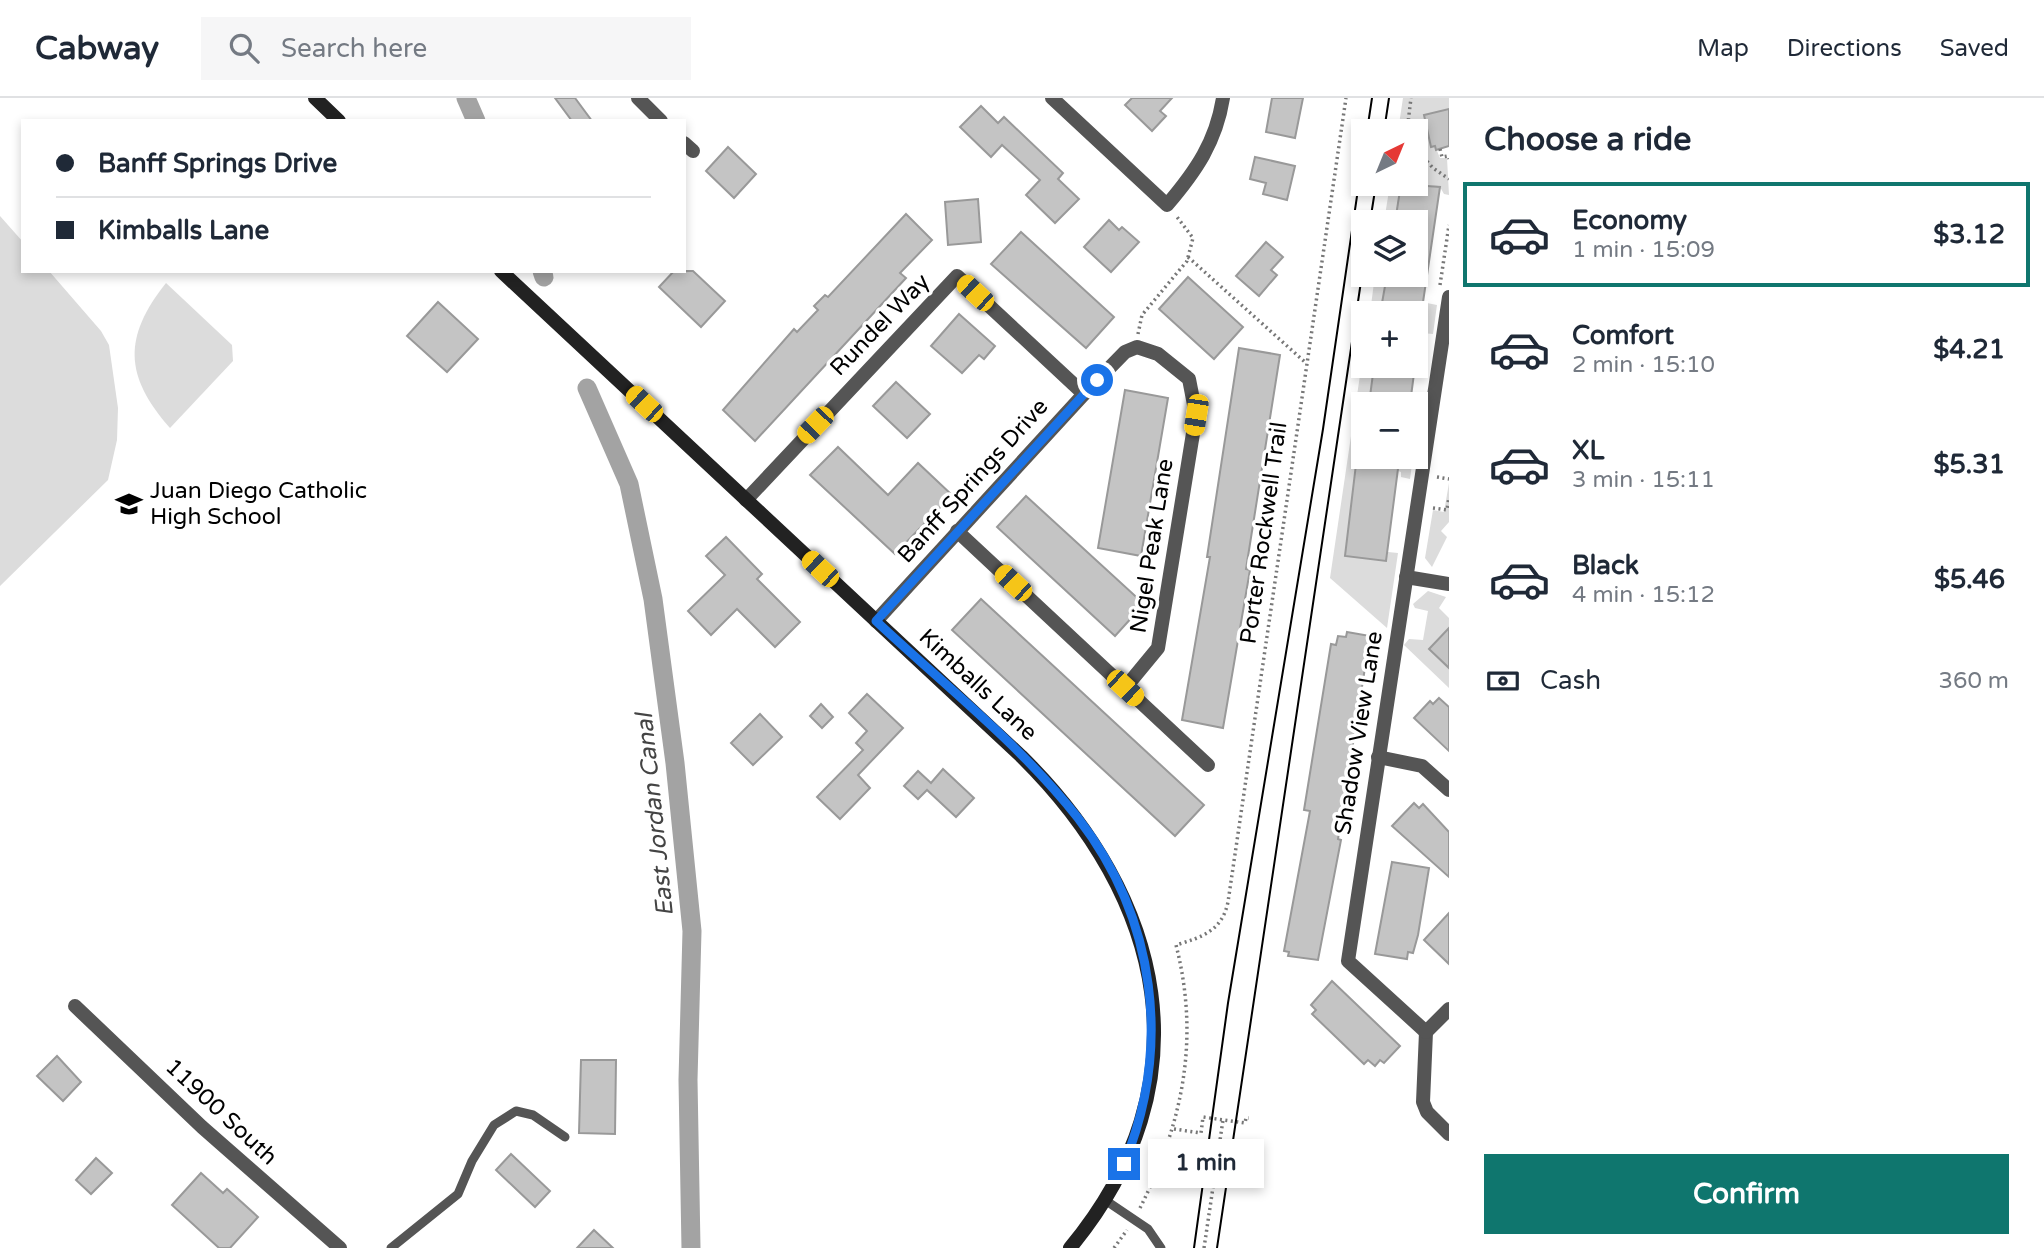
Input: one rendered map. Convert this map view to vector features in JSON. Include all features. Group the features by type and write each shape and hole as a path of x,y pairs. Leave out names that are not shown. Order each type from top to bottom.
{"street":[{"path":"315,98 337,119"},
{"path":"638,98 659,119"},
{"path":"1052,98 1167,205 1206,153 1215,134 1223,98"},
{"name":"Kimballs Lane","path":"503,273 1021,756 1062,798 1099,849 1132,916 1151,987 1153,1030 1150,1069 1132,1146 1105,1200 1070,1248"},
{"name":"Rundel Way","path":"746,500 957,276 1084,394"},
{"name":"Shadow View Lane","path":"1426,1032 1349,961 1449,297"},
{"name":"Banff Springs Drive","path":"876,621 1084,394 1125,352 1137,347"},
{"name":"Nigel Peak Lane","path":"1125,688 1158,648 1196,415 1189,379 1158,354 1137,347"},
{"path":"957,531 1208,765"},
{"path":"1406,577 1449,584"},
{"path":"1378,757 1422,765 1449,790"},
{"name":"11900 South","path":"75,1006 201,1126 340,1248"},
{"path":"1449,1009 1426,1032 1423,1102 1427,1112 1449,1134"}],"lane":[{"path":"391,1248 458,1194 472,1161 494,1125 516,1111 533,1115 565,1137"},
{"path":"1105,1200 1149,1229 1161,1248"}],"path":[{"name":"Porter Rockwell Trail","path":"1174,1129 1183,1085 1187,1027 1185,989 1176,945 1211,932 1226,910 1346,98"},
{"path":"1408,119 1411,98"},
{"path":"1440,149 1442,157 1448,156 1449,159"},
{"path":"1428,162 1449,179"},
{"path":"1137,347 1142,315 1188,257 1193,238 1167,205"},
{"path":"1188,257 1307,364"},
{"path":"1427,515 1433,508 1447,510 1449,497"},
{"path":"1114,1248 1134,1219 1161,1166 1174,1129 1200,1133 1203,1117 1245,1123 1246,1118 1249,1118"},
{"path":"1203,1248 1223,1120"}],"shaded area":[{"path":"1403,98 1449,98 1449,109 1424,115 1425,119 1400,119"},
{"path":"1428,133 1431,146 1435,146 1440,158 1447,158 1449,195 1444,194 1440,187 1428,185"},
{"path":"1388,196 1399,196 1397,210 1386,210"},
{"path":"0,216 21,240 21,273 51,273 101,331 109,345 118,408 117,440 108,480 0,586"},
{"path":"166,283 232,345 233,361 170,428 144,391 137,374 135,356 136,339 142,321"},
{"path":"1373,287 1384,287 1382,301 1372,301"},
{"path":"1428,303 1437,305 1433,334 1428,334"},
{"path":"1360,378 1372,378 1371,392 1358,392"},
{"path":"1351,436 1351,469 1356,469 1345,556 1386,561 1388,552 1398,553 1387,628 1330,578"},
{"path":"1392,469 1411,469 1410,479 1401,477 1401,472"},
{"path":"1449,483 1449,522 1441,531 1447,537 1432,567 1425,558 1433,510 1444,512"},
{"path":"1428,591 1446,597 1439,608 1449,618 1449,688 1404,645 1409,639 1423,640 1428,611 1415,608 1413,604"}],"building":[{"path":"555,98 575,98 591,119 571,119"},
{"path":"1132,98 1172,98 1160,111 1166,116 1152,131 1125,105"},
{"path":"1272,98 1303,98 1295,138 1266,132"},
{"path":"981,106 998,123 1004,117 1063,173 1058,179 1079,199 1055,223 1026,195 1040,180 1002,145 991,157 960,127"},
{"path":"1449,109 1449,146 1436,150 1435,146 1431,147 1428,119 1425,119 1424,115"},
{"path":"728,147 756,174 734,198 706,171"},
{"path":"1255,157 1295,166 1287,200 1263,194 1266,183 1250,179"},
{"path":"1428,186 1440,187 1428,268 1428,210 1397,210 1399,196 1428,196"},
{"path":"978,199 981,242 948,245 945,202"},
{"path":"906,214 932,240 900,273 906,278 755,441 723,410 794,329 797,332 818,310 814,306 825,295 828,297"},
{"path":"1109,220 1119,230 1122,227 1139,242 1111,272 1084,247"},
{"path":"1021,232 1114,317 1086,348 991,264"},
{"path":"1266,242 1283,257 1271,270 1277,275 1259,296 1236,276"},
{"path":"693,271 725,301 701,327 659,287 672,273"},
{"path":"1188,277 1243,327 1214,359 1159,309"},
{"path":"1385,287 1425,287 1423,301 1382,301"},
{"path":"438,302 478,339 447,372 407,336"},
{"path":"959,314 995,346 984,359 979,355 962,373 931,346"},
{"path":"1239,348 1280,355 1246,569 1250,570 1223,728 1182,720 1210,557 1207,557"},
{"path":"1372,378 1413,378 1412,392 1371,392"},
{"path":"896,382 930,414 907,438 873,406"},
{"path":"1125,390 1168,398 1141,556 1098,548"},
{"path":"838,447 888,495 918,463 952,495 895,554 810,475"},
{"path":"1355,469 1398,469 1386,561 1345,556"},
{"path":"1026,496 1144,604 1115,636 997,527"},
{"path":"726,537 762,574 757,579 800,622 775,647 737,609 711,635 688,611 725,575 706,556"},
{"path":"981,599 1204,805 1175,836 952,630"},
{"path":"1449,628 1449,668 1429,649"},
{"path":"1347,632 1370,636 1338,839 1341,840 1318,960 1288,956 1289,952 1284,951 1310,811 1304,810 1331,644 1336,645 1338,636 1346,637"},
{"path":"867,694 903,728 858,775 870,788 840,819 817,797 863,750 856,743 867,731 849,713"},
{"path":"1439,698 1449,707 1449,751 1414,718 1430,701 1433,704"},
{"path":"821,704 833,717 822,728 810,716"},
{"path":"760,714 782,737 753,765 731,743"},
{"path":"943,769 974,798 956,817 927,790 918,799 904,786 918,771 931,783"},
{"path":"1414,803 1419,808 1423,804 1449,832 1449,877 1392,826"},
{"path":"1392,862 1429,868 1418,935 1413,953 1408,952 1407,959 1375,954"},
{"path":"1449,913 1449,964 1424,940"},
{"path":"1332,981 1400,1046 1384,1063 1380,1060 1375,1066 1368,1060 1364,1064 1312,1014 1316,1010 1311,1005"},
{"path":"57,1056 81,1082 63,1101 37,1076"},
{"path":"581,1060 616,1060 615,1134 579,1133"},
{"path":"511,1154 550,1191 535,1207 496,1170"},
{"path":"96,1158 112,1173 91,1194 76,1180"},
{"path":"201,1173 223,1193 227,1189 258,1217 230,1248 219,1248 172,1205"},
{"path":"594,1230 613,1248 577,1248"}],"waterway":[{"name":"East Jordan Canal","path":"466,98 475,119"},
{"name":"East Jordan Canal","path":"543,273 544,277"},
{"name":"East Jordan Canal","path":"587,388 629,484 653,599 675,763 692,931 688,1080 691,1248"}],"tram line":[{"path":"1369,119 1372,98"},
{"path":"1386,119 1389,98"},
{"path":"1194,1248 1228,1003 1323,429 1357,196"},
{"path":"1372,210 1374,196"},
{"path":"1217,1248 1360,287"}],"place":[{"name":"Juan Diego Catholic High School","path":"129,504"}],"route":[{"path":"1097,380 876,621 1052,787 1094,841 1123,894 1140,939 1151,987 1153,1011 1153,1040 1146,1095 1132,1146 1124,1164"}]}
